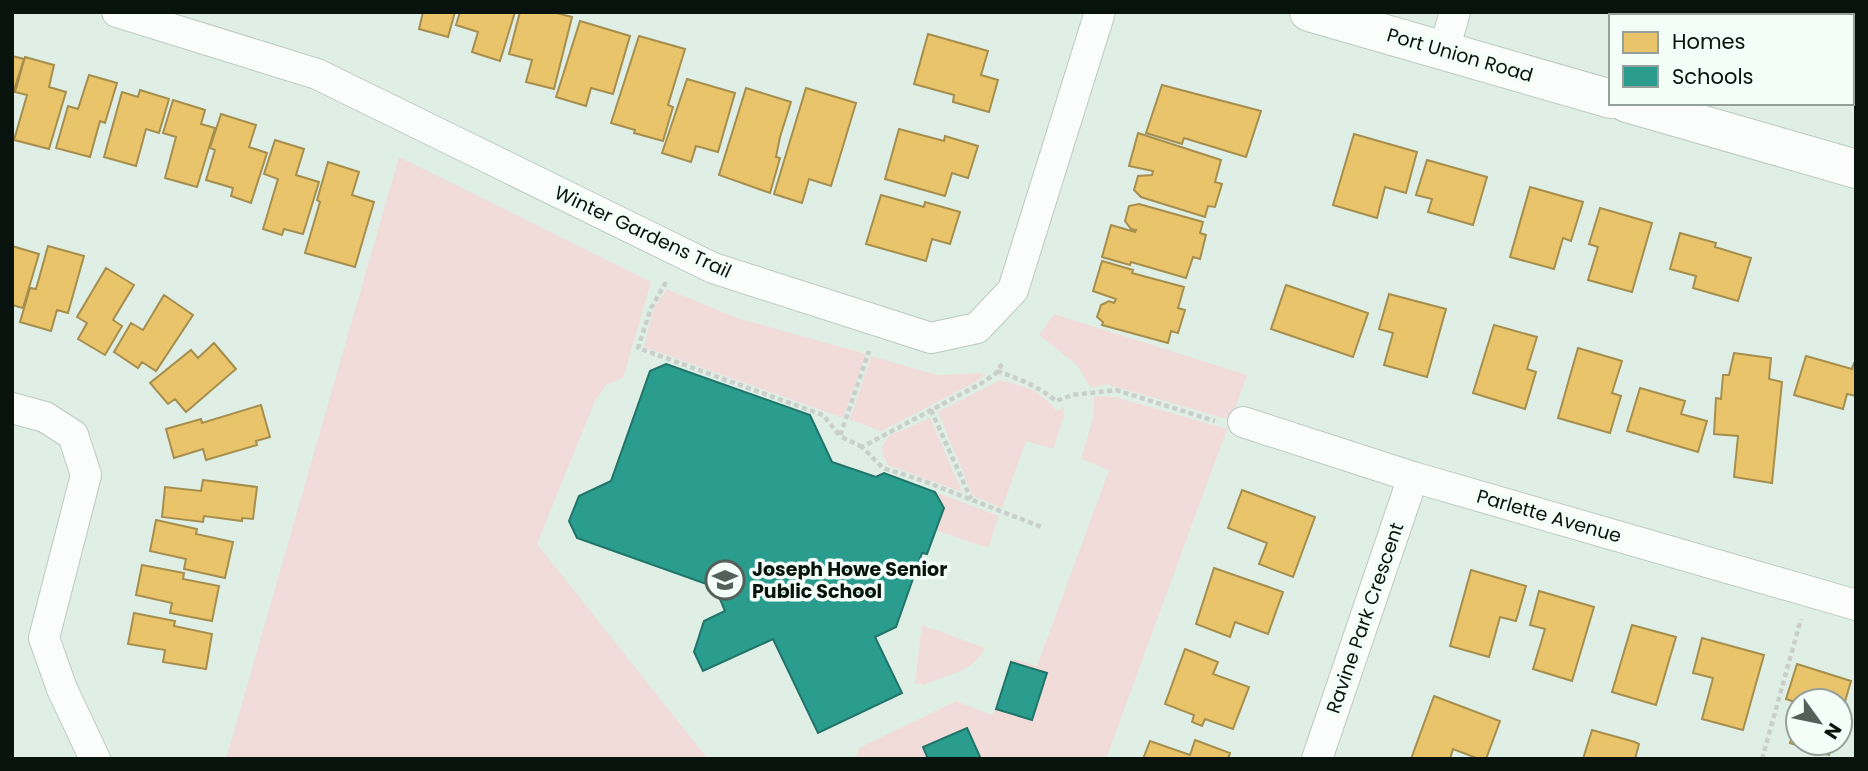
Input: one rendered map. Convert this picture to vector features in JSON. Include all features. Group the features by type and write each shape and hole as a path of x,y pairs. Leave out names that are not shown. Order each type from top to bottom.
{"main road":[{"name":"Port Union Road","path":"1309,12 1609,98"},
{"path":"1634,105 1856,169"}],"street":[{"name":"Winter Gardens Trail","path":"117,12 317,74 713,268 931,338 977,328 1013,290 1100,12"},
{"path":"1444,50 1455,12"},
{"path":"12,408 46,417 73,435 86,475 44,638 62,689 95,759"},
{"name":"Parlette Avenue","path":"1243,422 1413,477 1856,605"},
{"name":"Ravine Park Crescent","path":"1317,759 1413,477"}],"path":[{"path":"666,282 651,308 638,348 823,415 840,436 862,447 883,468 1044,528"},
{"path":"840,436 869,351"},
{"path":"862,447 982,383 997,371 1002,363"},
{"path":"997,371 1042,390 1056,401 1072,395 1116,390 1224,424 1243,422"},
{"path":"931,410 971,499"},
{"path":"1762,759 1808,591"}],"shaded area":[{"path":"399,157 651,282 623,378 606,385 595,401 537,544 708,759 226,759"},
{"path":"667,289 737,318 866,354 843,418 644,347 654,308"},
{"path":"1054,314 1247,375 1231,420 1106,384 1091,388 1077,365 1039,335"},
{"path":"871,356 937,375 982,373 983,376 882,431 850,420"},
{"path":"1000,380 1032,390 1057,412 1064,406 1063,420 1053,449 1026,441 1002,508 973,496 938,412"},
{"path":"1094,396 1115,397 1227,429 1106,759 855,759 859,748 956,701 992,715 996,709 1032,720 1046,673 1011,662 1011,658 1037,666 1109,470 1081,459 1093,418"},
{"path":"930,418 962,492 888,465 883,456 882,447 889,436"},
{"path":"935,492 999,516 988,548 935,530 944,508"},
{"path":"922,625 985,648 974,662 959,671 924,685 915,683"}],"building: Homes":[{"path":"423,12 455,12 448,37 419,29"},
{"path":"460,12 515,12 500,61 472,52 478,32 456,25"},
{"path":"520,12 553,12 572,17 554,89 526,82 532,60 509,54"},
{"path":"580,21 630,36 613,94 591,88 586,106 556,97"},
{"path":"928,34 988,51 981,75 998,80 989,112 953,102 954,95 914,84"},
{"path":"639,36 685,49 668,105 673,107 663,141 611,123"},
{"path":"12,56 24,59 13,93 12,93"},
{"path":"25,57 54,65 49,87 66,92 49,149 14,140 27,95 15,92"},
{"path":"89,75 117,83 105,123 100,121 90,157 56,148 68,106 78,109"},
{"path":"687,79 735,93 718,152 696,146 691,162 662,153"},
{"path":"1162,85 1261,111 1246,157 1184,138 1182,144 1146,133"},
{"path":"746,88 791,102 780,137 776,157 780,158 770,193 719,175"},
{"path":"806,88 856,103 831,186 809,179 802,203 774,194"},
{"path":"140,90 169,99 159,133 146,129 136,166 104,157 122,92 138,97"},
{"path":"173,100 205,110 201,124 215,128 197,187 165,178 176,137 163,133"},
{"path":"221,114 256,125 249,147 267,153 251,203 231,196 233,188 206,180 215,150 210,148"},
{"path":"899,129 944,141 945,136 978,146 968,178 952,173 945,196 885,179"},
{"path":"1138,133 1221,160 1215,182 1222,184 1215,207 1208,206 1205,217 1141,197 1134,190 1138,176 1152,175 1153,171 1129,166"},
{"path":"1354,134 1417,152 1406,193 1385,187 1377,218 1333,205"},
{"path":"275,140 304,149 296,175 319,182 303,234 284,229 282,235 263,229 278,179 264,174"},
{"path":"1427,160 1487,177 1473,225 1428,212 1432,199 1416,195"},
{"path":"328,162 359,172 352,195 374,202 355,267 305,253"},
{"path":"1530,187 1583,202 1571,241 1563,238 1554,269 1510,257"},
{"path":"881,195 924,207 925,202 960,212 950,244 932,239 926,261 866,244"},
{"path":"1139,204 1203,222 1200,233 1206,235 1200,259 1193,257 1186,278 1131,262 1130,265 1102,257 1111,225 1135,232 1125,221 1129,206"},
{"path":"1600,208 1652,223 1632,292 1588,280 1598,247 1589,244"},
{"path":"1680,233 1716,243 1715,247 1751,258 1738,301 1693,288 1696,276 1670,269"},
{"path":"12,246 39,254 23,308 12,305"},
{"path":"48,246 84,256 68,313 57,310 51,331 20,322 30,288 36,289"},
{"path":"1102,261 1133,270 1132,273 1184,287 1178,308 1185,310 1178,333 1171,331 1168,343 1102,325 1103,322 1097,317 1101,305 1109,301 1114,303 1116,299 1093,291"},
{"path":"106,268 134,285 113,320 122,326 105,355 78,339 87,323 77,317"},
{"path":"1286,285 1368,313 1353,357 1271,329"},
{"path":"1389,294 1446,309 1427,377 1384,365 1393,333 1379,329"},
{"path":"164,295 193,315 156,371 142,362 138,368 114,352 131,323 143,330"},
{"path":"1494,325 1537,337 1527,369 1536,372 1525,409 1473,393"},
{"path":"214,343 236,369 186,412 175,399 168,404 150,383 191,350 198,358"},
{"path":"1578,348 1622,361 1612,393 1621,396 1610,433 1558,418"},
{"path":"1734,353 1771,358 1769,379 1782,382 1772,483 1734,477 1738,436 1714,434 1716,398 1721,399 1723,375 1729,375"},
{"path":"1806,356 1852,369 1856,363 1856,396 1847,394 1843,409 1794,395"},
{"path":"1640,388 1685,401 1681,414 1707,421 1698,452 1627,431"},
{"path":"261,405 270,437 256,441 257,445 206,460 203,449 174,458 166,429 201,419 202,423"},
{"path":"203,480 257,487 253,519 242,518 242,521 204,516 203,522 162,517 165,487 201,491"},
{"path":"1242,490 1315,517 1293,577 1259,564 1267,543 1228,528"},
{"path":"156,520 197,529 196,534 233,542 225,578 184,569 186,559 150,551"},
{"path":"142,565 184,573 183,579 219,586 212,621 170,613 172,603 136,595"},
{"path":"1214,568 1283,592 1268,634 1235,622 1230,637 1196,624"},
{"path":"1471,570 1526,586 1516,621 1500,617 1489,657 1450,646"},
{"path":"1539,591 1594,607 1572,681 1533,669 1545,629 1530,625"},
{"path":"134,613 175,621 174,626 212,634 206,669 163,662 165,650 128,644"},
{"path":"1632,625 1676,637 1656,705 1612,692"},
{"path":"1702,638 1764,655 1743,730 1702,719 1713,678 1693,673"},
{"path":"1185,649 1218,662 1213,674 1249,687 1233,729 1205,719 1202,726 1192,722 1194,715 1165,704"},
{"path":"1797,664 1851,681 1849,687 1790,687"},
{"path":"1434,696 1500,721 1486,759 1453,749 1450,759 1411,759"},
{"path":"1592,730 1639,744 1635,759 1583,759"},
{"path":"1195,740 1230,753 1228,759 1143,759 1150,741 1190,755"}],"building: Schools":[{"path":"666,364 810,415 832,462 876,477 884,473 935,492 944,508 927,554 922,553 896,627 875,637 902,693 818,733 773,639 703,671 694,652 704,621 725,611 715,587 577,538 569,521 579,496 611,481 650,371"},
{"path":"1011,662 1047,673 1032,720 996,709"},
{"path":"967,728 981,759 928,759 923,747"}],"place":[{"name":"Joseph Howe Senior Public School","path":"725,580"}]}
